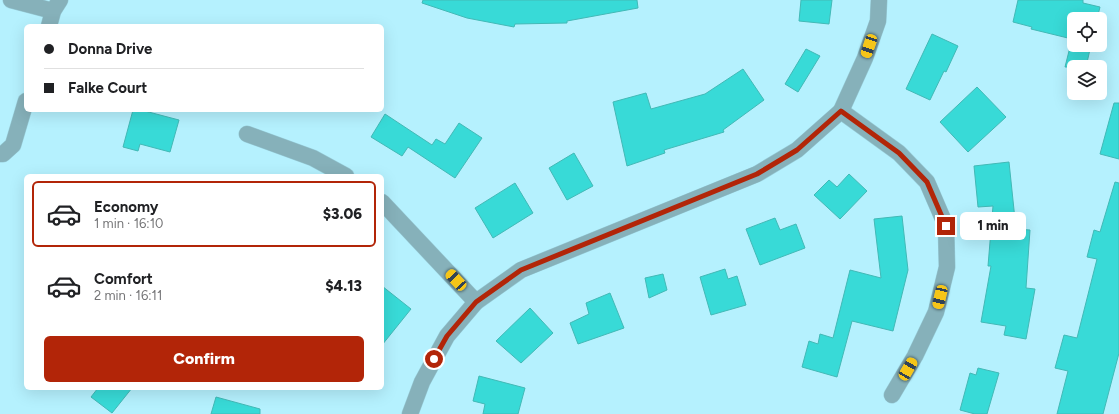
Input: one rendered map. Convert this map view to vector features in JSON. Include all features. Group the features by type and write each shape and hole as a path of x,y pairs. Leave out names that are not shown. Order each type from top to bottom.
{"street":[{"path":"11,0 54,12"},
{"path":"410,414 422,382 447,336 476,302 521,270 757,174 797,150 841,111 865,58 878,21 879,0"},
{"path":"0,154 3,154 13,145 24,108"},
{"path":"841,111 899,153 927,182 946,226 947,267 936,312 915,356 892,395"},
{"path":"247,134 313,158 342,174"},
{"path":"384,204 476,302"}],"building":[{"path":"423,0 637,0 638,8 567,21 567,23 515,24 514,27 467,18 422,3"},
{"path":"801,0 832,0 829,24 799,21"},
{"path":"1018,0 1083,0 1083,3 1100,7 1099,12 1067,12 1067,38 1031,29 1032,27 1013,22"},
{"path":"932,34 958,46 946,72 944,71 930,100 906,89"},
{"path":"806,49 820,56 798,92 785,84"},
{"path":"1069,52 1089,52 1088,60 1067,60 1067,67 1065,67"},
{"path":"743,69 764,100 723,130 724,132 664,150 665,153 627,166 613,102 646,93 651,109 705,94"},
{"path":"977,87 1006,117 968,152 940,122"},
{"path":"1114,103 1119,103 1119,159 1100,154"},
{"path":"132,112 149,112 179,120 170,152 140,144 138,151 123,147"},
{"path":"385,114 432,145 436,139 445,144 459,123 482,138 455,178 408,147 402,156 371,137"},
{"path":"574,153 593,186 567,200 549,168"},
{"path":"1009,162 1016,229 1030,230 1026,288 1035,289 1026,339 1004,335 1006,326 981,322 991,266 988,266 993,206 978,207 974,166"},
{"path":"849,174 867,191 840,219 814,195 829,180 837,187"},
{"path":"1115,182 1119,183 1119,353 1103,414 1057,414 1068,371 1055,368 1064,335 1077,338 1097,259 1087,257 1094,230 1100,232"},
{"path":"515,183 533,213 493,238 475,208"},
{"path":"902,216 908,270 893,331 852,321 837,377 802,367 809,341 818,344 820,334 833,338 850,270 881,278 874,219"},
{"path":"775,218 780,230 796,224 805,248 760,265 746,229"},
{"path":"725,269 728,279 737,276 746,305 711,315 700,277"},
{"path":"663,274 667,290 649,298 645,278"},
{"path":"384,288 411,309 384,343"},
{"path":"610,293 624,328 578,344 570,323 589,314 586,303"},
{"path":"530,308 553,333 521,363 496,341"},
{"path":"978,368 999,373 987,414 975,414 960,410 970,373 976,375"},
{"path":"479,376 525,388 518,414 483,414 485,404 473,401"},
{"path":"96,390 130,390 112,413 91,397"},
{"path":"216,397 260,409 260,414 211,414"}],"route":[{"path":"434,359 447,336 476,302 521,270 757,174 797,150 841,111 899,153 927,182 946,226"}]}
